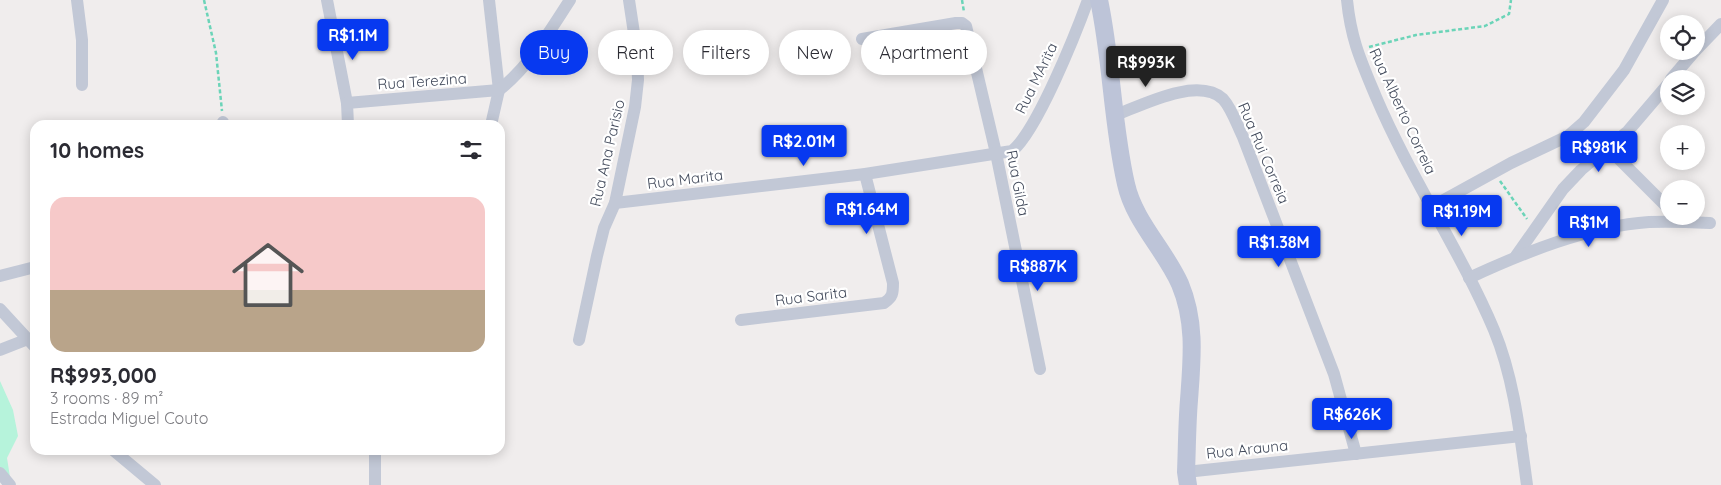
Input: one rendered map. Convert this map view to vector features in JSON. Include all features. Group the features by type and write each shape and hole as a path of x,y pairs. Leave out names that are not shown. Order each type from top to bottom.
{"street":[{"path":"77,0 82,40 82,85"},
{"path":"327,0 347,103 348,120"},
{"path":"489,0 499,90 492,120"},
{"path":"499,90 513,79 541,44 570,0"},
{"name":"Rua Ana Parisio","path":"579,340 604,228 615,203 635,107 638,80 637,53 629,0"},
{"name":"Rua MArita","path":"996,152 1012,151 1025,135 1057,74 1088,0"},
{"path":"1099,0 1108,41 1126,186 1135,209 1180,283 1190,316 1193,341 1187,478"},
{"name":"Rua Alberto Correia","path":"1347,0 1356,51 1386,120 1469,278 1500,347 1521,436 1527,485"},
{"path":"1431,206 1494,172 1568,136 1584,122 1624,70 1663,0"},
{"name":"Rua Gilda","path":"917,30 956,23 965,24 967,30"},
{"path":"1705,40 1721,24"},
{"path":"1678,70 1687,60"},
{"name":"Rua Gilda","path":"978,75 996,152 1040,369"},
{"name":"Rua Terezina","path":"347,103 499,90"},
{"name":"Rua Rui Correia","path":"1116,116 1154,100 1186,91 1198,90 1221,98 1227,105 1243,137 1334,374 1356,454"},
{"path":"1516,256 1563,189 1628,131 1660,96"},
{"path":"1608,148 1660,199"},
{"name":"Rua Marita","path":"615,203 865,174 996,152"},
{"name":"Rua Sarita","path":"741,320 884,303 893,293 893,282 865,174"},
{"path":"1469,278 1516,256 1603,230 1660,221"},
{"path":"1705,222 1710,223"},
{"path":"0,276 30,268"},
{"path":"0,310 30,342"},
{"path":"0,350 30,343"},
{"name":"Rua Arauna","path":"1187,478 1356,454 1521,436"},
{"path":"119,455 155,485"},
{"path":"375,455 375,485"},
{"path":"0,473 10,485"}],"path":[{"path":"204,0 216,53 223,120"},
{"path":"1356,51 1416,35 1485,26 1509,14 1511,0"},
{"path":"1494,172 1534,228"}],"green space":[{"path":"0,381 13,410 18,436 7,458 10,477 0,468"}]}
